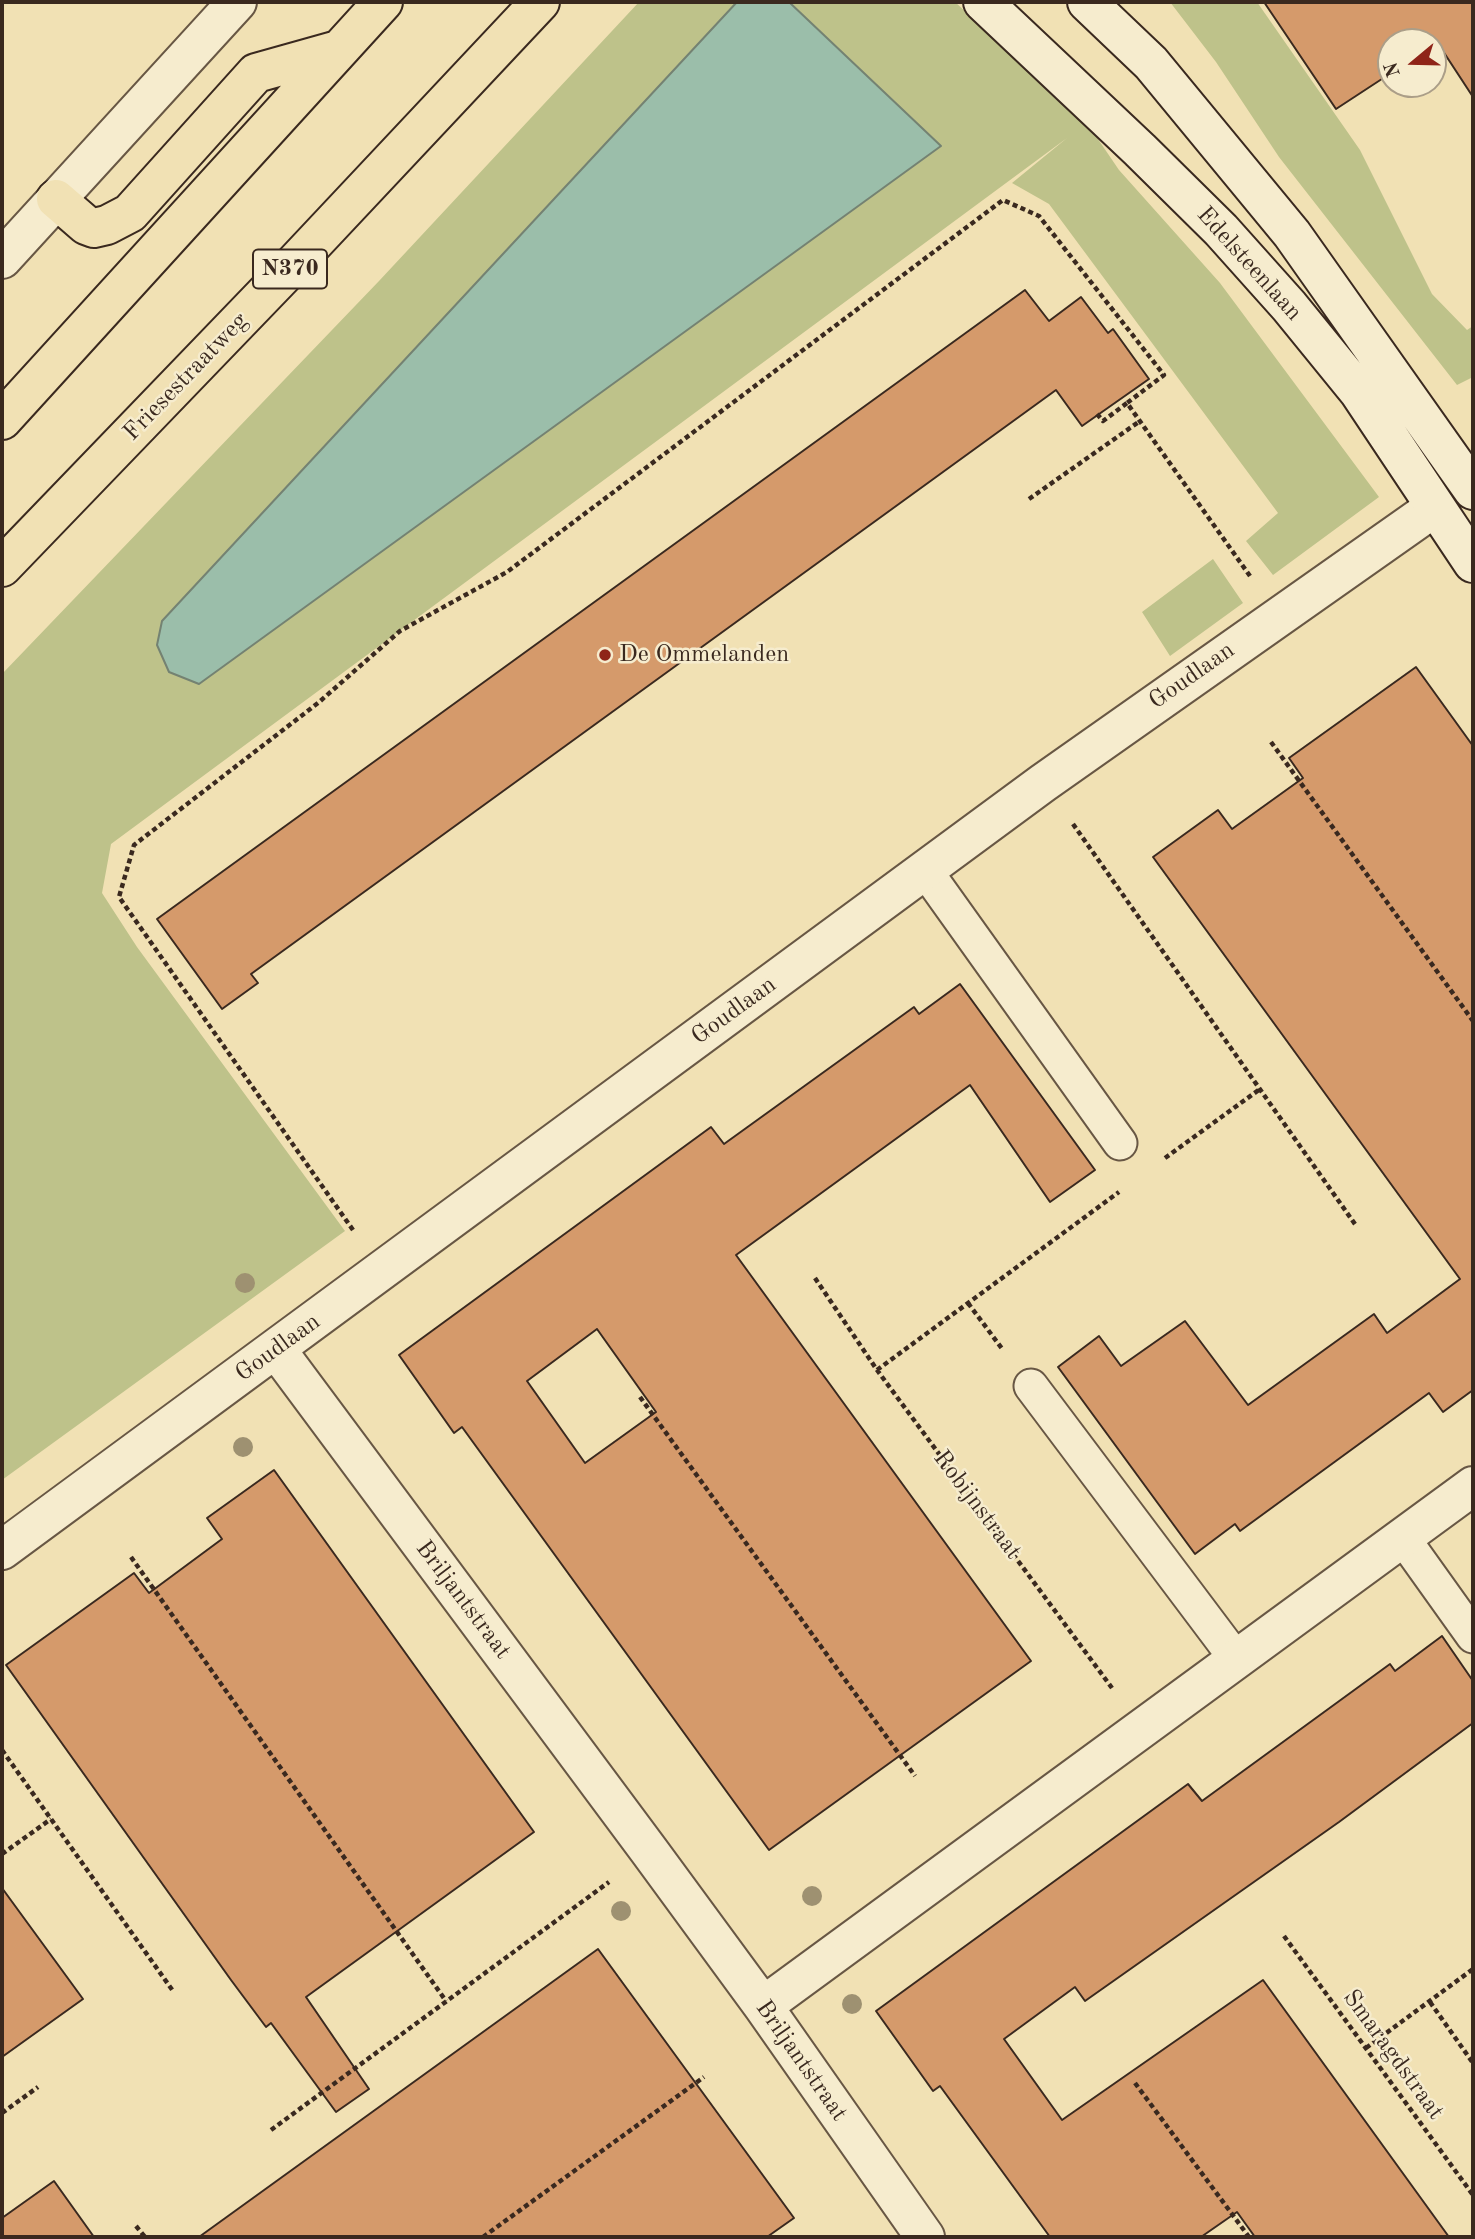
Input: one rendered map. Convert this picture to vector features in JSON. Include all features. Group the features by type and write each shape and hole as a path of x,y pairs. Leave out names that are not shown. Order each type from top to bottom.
{"highway":[{"path":"2,419 383,2"},
{"name":"Friesestraatweg","path":"2,567 292,266 540,2"},
{"path":"56,199 86,225 94,228 107,225 130,213 256,73 338,50"}],"street":[{"path":"2,259 237,2"},
{"name":"Edelsteenlaan","path":"983,2 1167,176 1221,230 1289,306 1359,392 1473,563"},
{"name":"Edelsteenlaan","path":"1087,2 1151,63 1292,234 1472,485"},
{"name":"Goudlaan","path":"2,1550 1043,783 1435,507 1472,485"},
{"name":"Briljantstraat","path":"276,1349 763,2006 925,2237"},
{"path":"763,2006 1473,1486"}],"lane":[{"path":"925,870 1120,1143"},
{"path":"1031,1386 1237,1660"},
{"path":"1403,1538 1473,1636"}],"path":[{"path":"355,1233 119,897 134,845 318,703 400,631 507,572 1003,200 1039,216 1164,375 1103,421 1097,414"},
{"path":"1127,403 1252,579"},
{"path":"1029,499 1140,421"},
{"path":"1271,742 1473,1021"},
{"path":"1043,783 1357,1227"},
{"path":"1164,1159 1260,1089"},
{"path":"877,1370 1121,1190"},
{"name":"Robijnstraat","path":"815,1278 877,1370 1143,1730"},
{"path":"968,1303 1031,1386"},
{"path":"640,1397 915,1776"},
{"path":"131,1556 446,2001"},
{"path":"2,1750 173,1991"},
{"path":"2,1854 51,1819"},
{"path":"271,2130 650,1852"},
{"name":"Smaragdstraat","path":"1284,1936 1473,2195"},
{"path":"1366,2048 1473,1969"},
{"path":"1430,2002 1473,2063"},
{"path":"482,2237 704,2077"},
{"path":"1135,2083 1249,2237"},
{"path":"2,2113 38,2087"},
{"path":"136,2225 145,2237"}],"green space":[{"path":"639,2 737,2 162,621 169,672 199,684 941,146 789,2 955,2 1087,123 1119,170 1220,283 1379,497 1273,575 1246,541 1278,513 1049,204 1012,183 1067,138 111,844 102,893 137,947 345,1231 2,1480 2,674 379,281"},
{"path":"1170,2 1257,2 1360,150 1432,294 1467,330 1473,326 1473,377 1457,385 1279,157 1216,62"},
{"path":"1213,559 1243,603 1170,656 1142,612"}],"shaded area":[{"path":"737,2 789,2 941,146 199,684 169,672 157,645 162,621"}],"building":[{"path":"1264,2 1473,2 1473,97 1447,57 1447,28 1377,28 1377,82 1336,109"},
{"name":"De Ommelanden","path":"1025,290 1049,321 1081,297 1108,333 1113,329 1149,379 1082,426 1056,390 251,974 258,983 222,1009 157,919"},
{"path":"1416,667 1473,746 1473,1390 1443,1412 1429,1393 1240,1531 1235,1524 1195,1554 1058,1367 1099,1336 1121,1366 1185,1321 1248,1405 1374,1314 1387,1333 1460,1279 1153,857 1218,810 1232,829 1303,778 1289,758"},
{"path":"960,984 1095,1170 1050,1202 970,1085 736,1255 1031,1661 769,1850 462,1427 454,1433 399,1355 711,1127 724,1144 914,1007 919,1014","holes":["597,1329 656,1412 585,1463 527,1381"]},
{"path":"274,1470 534,1832 306,1997 369,2089 336,2112 271,2023 266,2027 231,1980 6,1665 134,1573 149,1593 222,1539 207,1518"},
{"path":"1442,1636 1473,1681 1473,1723 1339,1822 1085,2001 1075,1987 1004,2039 1062,2120 1263,1980 1449,2237 1255,2237 1237,2212 1201,2237 1050,2237 940,2086 933,2091 876,2011 1188,1784 1202,1801 1390,1664 1395,1671"},
{"path":"2,1888 83,1999 2,2057"},
{"path":"598,1949 794,2218 767,2237 199,2237"},
{"path":"54,2181 94,2237 2,2237 2,2218"}],"place":[{"name":"De Ommelanden","path":"605,655"}]}
